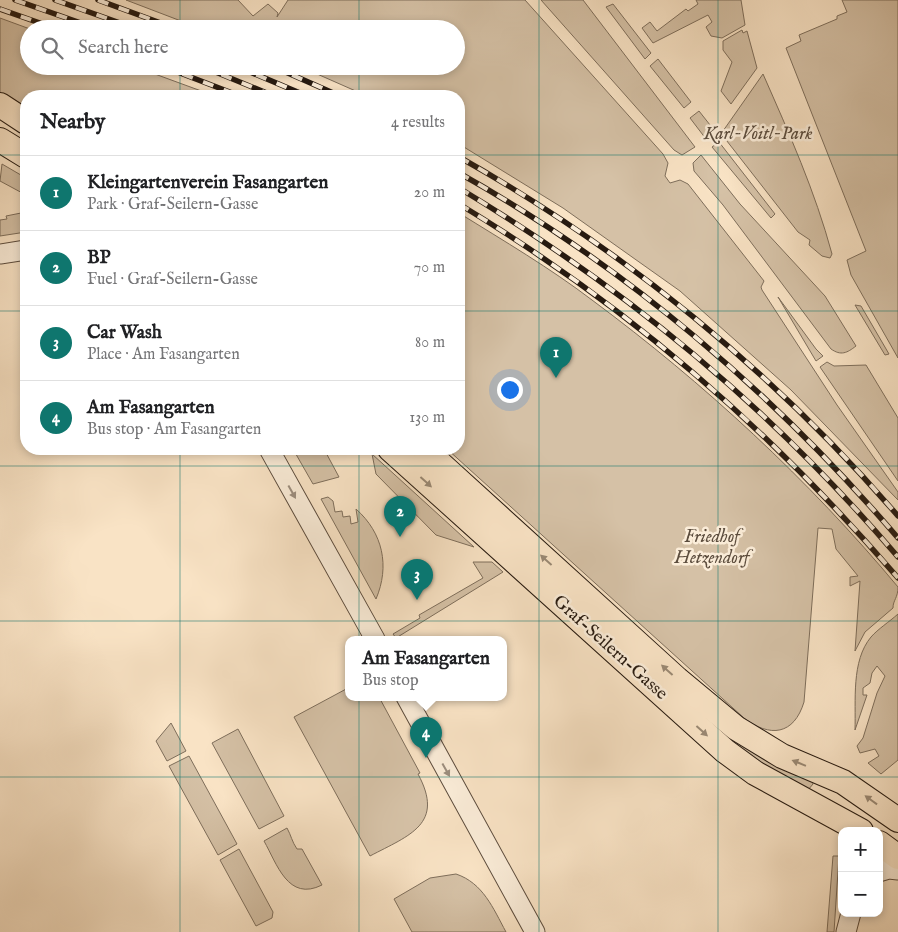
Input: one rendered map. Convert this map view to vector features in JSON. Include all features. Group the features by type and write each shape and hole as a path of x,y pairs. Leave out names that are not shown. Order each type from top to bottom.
{"main road":[{"path":"0,105 20,118"},
{"path":"0,140 20,152"},
{"name":"Graf-Seilern-Gasse","path":"397,455 725,751 754,774 850,827"},
{"name":"Graf-Seilern-Gasse","path":"431,455 677,679 736,728 782,756 844,782 898,820"},
{"path":"844,782 852,827"},
{"path":"883,846 898,857"}],"street":[{"path":"0,254 20,251"},
{"path":"272,455 373,636"},
{"path":"408,701 535,932"},
{"path":"883,871 898,870"},
{"path":"846,917 846,932"},
{"path":"846,932 850,917"}],"green space":[{"path":"126,0 238,0 253,16 268,4 278,13 277,17 288,0 525,0 663,154 668,163 665,176 670,183 680,180 688,184 764,281 761,287 762,290 837,405 898,492 898,500 791,390 680,291 563,208 465,148 465,90 353,90 319,75 465,75 465,20 178,20"},
{"path":"541,0 583,0 695,147 682,155 674,150"},
{"path":"696,0 741,0 745,25 722,38 711,36 706,27 712,22 708,15 653,43 642,28 650,22 657,31 686,9 688,11 698,4"},
{"path":"842,0 898,0 898,358 851,275 847,260 866,251 786,48 801,41 799,35 837,19 837,16 847,12"},
{"path":"613,4 651,53 645,59 606,7"},
{"path":"0,18 20,25 20,75 158,75 199,90 20,90 20,106 0,93"},
{"path":"742,30 743,33 747,31 757,68 731,104 721,91 732,62 723,50 723,41"},
{"path":"658,59 691,102 684,108 650,66"},
{"name":"Karl-Voitl-Park","path":"763,74 810,185 832,254 830,258 822,256 809,245 810,240 798,232 723,136 723,131"},
{"path":"699,111 714,130 706,139 690,118"},
{"path":"719,142 775,214 771,218 712,147"},
{"path":"701,155 740,204 825,296 856,346 844,353 831,349 723,205 694,171 693,163"},
{"path":"2,164 20,174 20,192 0,181"},
{"path":"20,213 20,233 0,236 0,220 7,219 6,216"},
{"name":"Friedhof Hetzendorf","path":"465,217 576,288 634,332 715,399 792,471 864,547 898,587 893,608 865,632 855,651 860,581 850,586 850,577 858,576 836,549 832,529 818,528 804,702 800,713 787,727 780,730 763,729 744,718 454,455 465,455"},
{"path":"778,297 823,356 816,361"},
{"path":"855,305 861,306 889,354 885,355"},
{"path":"827,362 834,366 866,365 898,418 898,481 820,367"},
{"path":"296,455 327,455 339,477 313,484"},
{"path":"372,455 474,547 436,535 376,474"},
{"path":"328,497 333,501 335,512 342,511 343,517 350,516 351,524 358,522 356,509 365,518 378,539 383,562 383,574 376,599 321,499"},
{"path":"473,562 492,562 503,572 399,636 393,634 420,618 419,615 483,578"},
{"path":"898,614 898,760 881,774 868,763 879,756 875,749 860,753 857,746 863,738 877,693 885,676 877,666 872,673 870,683 863,688 863,695 867,695 855,730 857,669 860,658 871,637"},
{"path":"345,690 345,701 381,701 420,773 418,774 428,805 425,816 419,826 410,834 370,856 294,717"},
{"path":"171,723 186,751 167,761 156,741"},
{"path":"238,729 284,816 259,829 212,743"},
{"path":"737,740 812,779 813,784 808,790 784,779 732,744"},
{"path":"189,756 237,844 218,855 169,766"},
{"path":"287,828 295,846 297,849 302,849 322,885 310,889 300,889 292,885 279,870 264,841"},
{"path":"239,849 273,912 272,918 256,926 220,860"},
{"path":"833,856 838,856 834,932 827,932"},
{"path":"456,874 473,883 480,890 492,905 506,932 412,932 394,899 430,878"}],"railway":[{"path":"15,0 72,20"},
{"path":"55,0 112,20"},
{"path":"98,0 152,20"},
{"path":"0,9 31,20"},
{"path":"185,75 224,90"},
{"path":"223,75 259,90"},
{"path":"257,75 293,90"},
{"path":"292,75 326,90"},
{"path":"465,161 520,193 579,232 638,273 694,317 801,413 851,463 898,516"},
{"path":"465,177 520,209 580,249 638,291 694,336 748,383 800,433 850,484 898,538"},
{"path":"465,192 581,268 694,354 799,450 898,557"},
{"path":"465,208 521,243 581,285 694,373 747,420 798,470 898,578"}],"place":[{"name":"Kleingartenverein Fasangarten","path":"556,378"},
{"name":"BP","path":"400,537"},
{"name":"Car Wash","path":"417,600"},
{"name":"Am Fasangarten","path":"426,758"}]}
